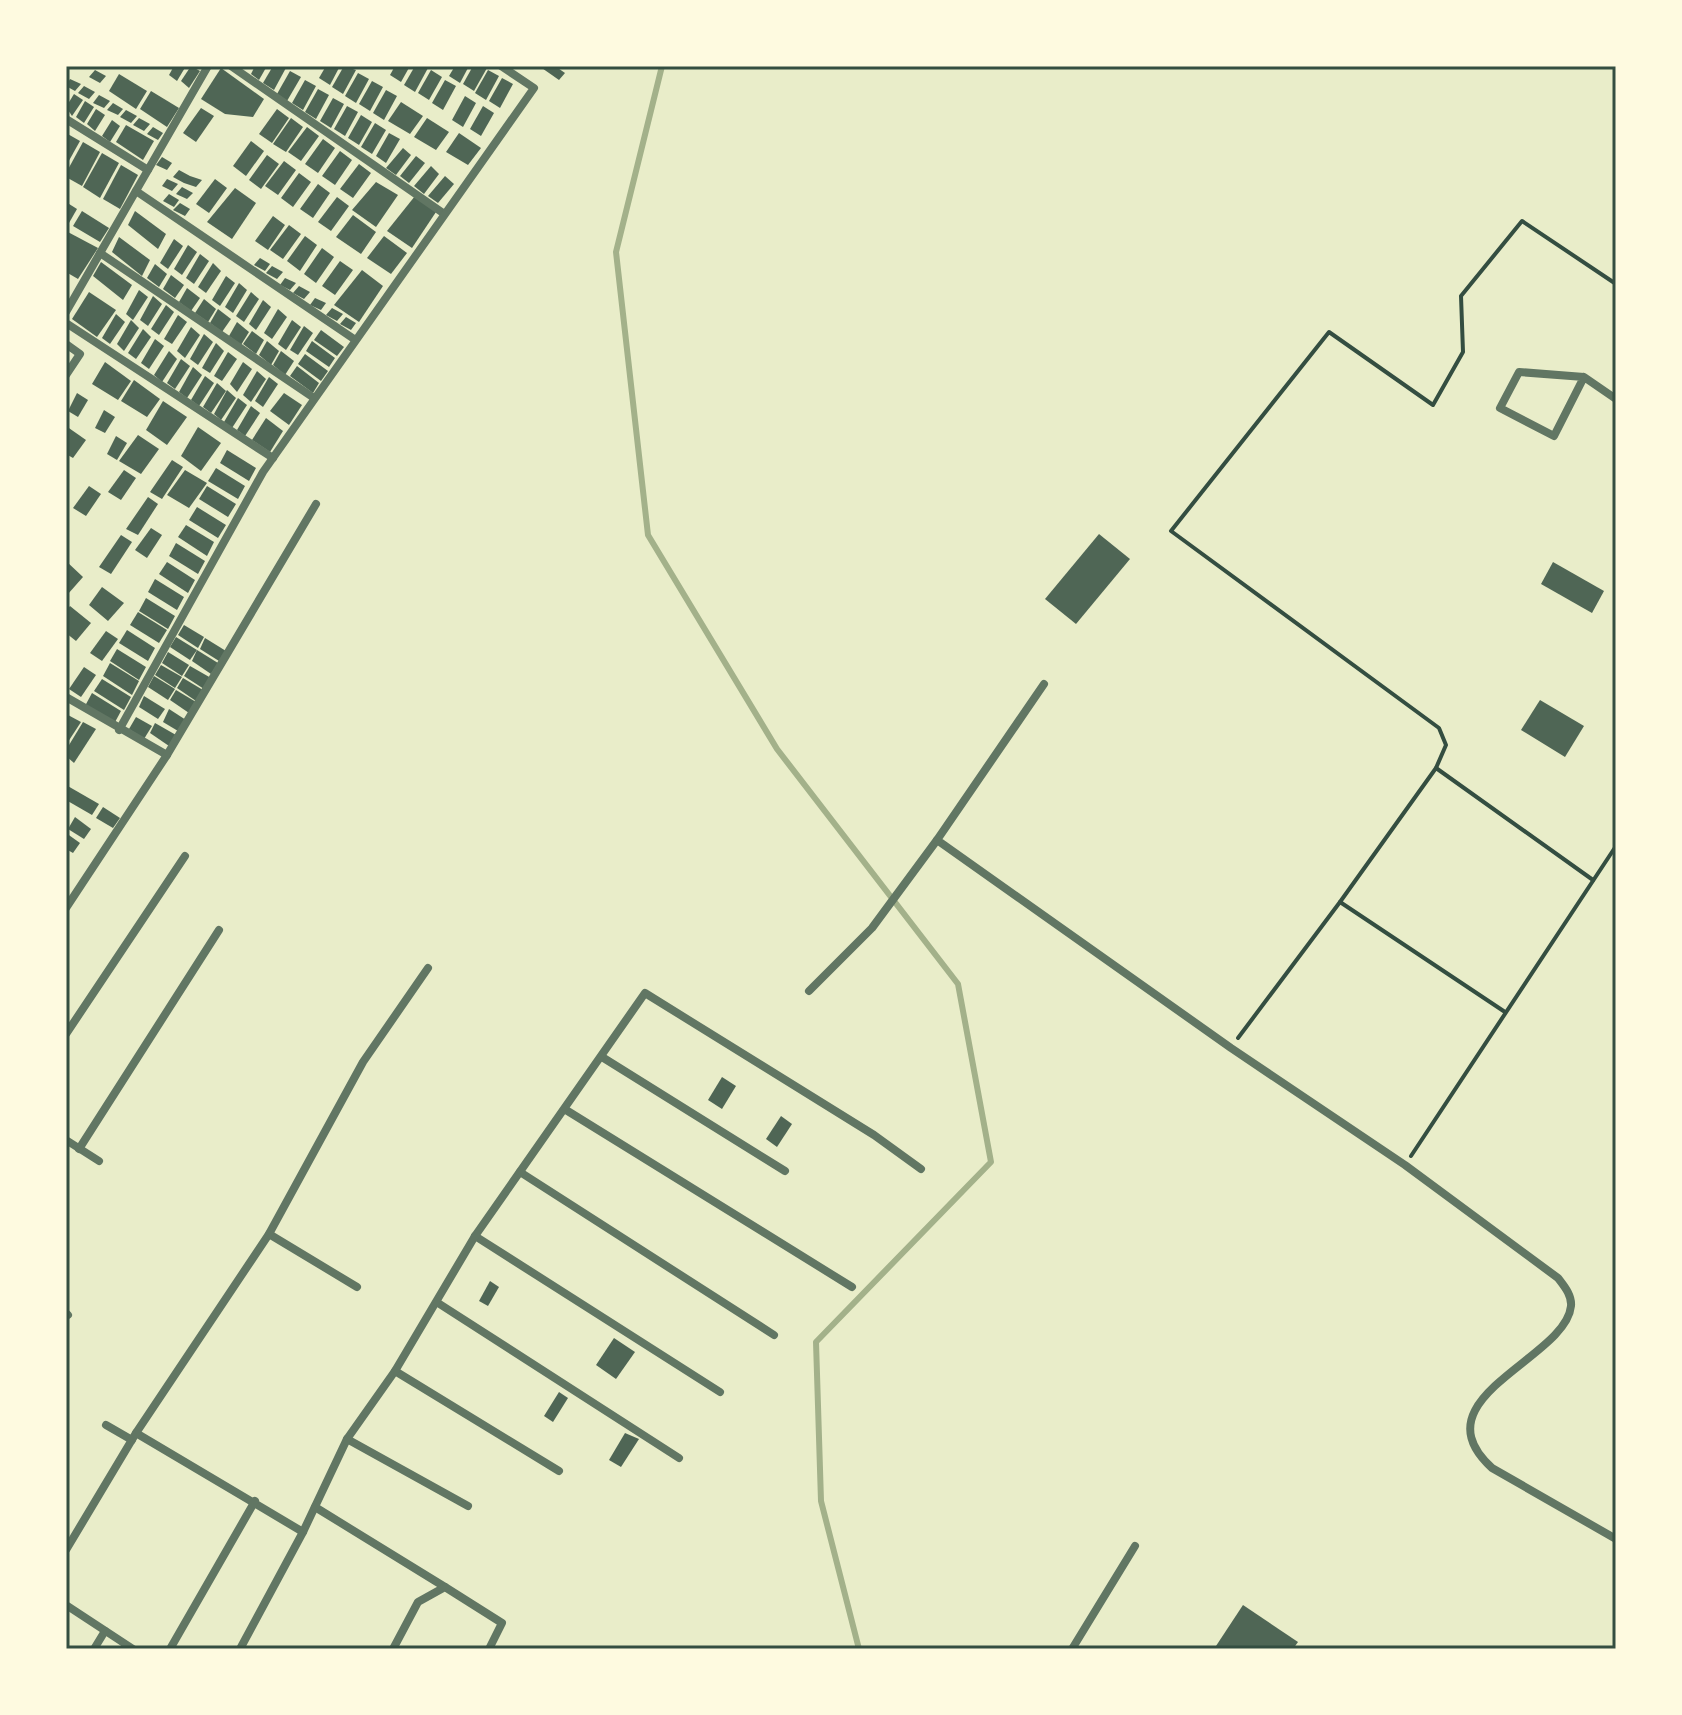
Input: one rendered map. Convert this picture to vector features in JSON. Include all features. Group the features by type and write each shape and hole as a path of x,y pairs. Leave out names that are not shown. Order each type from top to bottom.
{"street":[{"path":"66,312 208,66"},
{"path":"231,66 443,213"},
{"path":"119,730 273,458 354,339 534,88 501,66"},
{"path":"66,119 148,170"},
{"path":"136,191 354,339"},
{"path":"100,253 314,398"},
{"path":"66,323 273,458"},
{"path":"66,344 80,354 66,375"},
{"path":"1584,377 1554,436 1500,408 1519,372 1584,377 1616,399"},
{"path":"66,908 167,755 316,504"},
{"path":"809,991 872,928 937,840 1044,684"},
{"path":"66,697 167,755"},
{"path":"937,840 1231,1048 1405,1165 1558,1278 1568,1291 1571,1304 1558,1329 1489,1393 1471,1420 1468,1436 1475,1453 1492,1468 1616,1539"},
{"path":"66,1034 185,856"},
{"path":"79,1149 219,930"},
{"path":"66,1550 134,1436 269,1234 363,1062 428,968"},
{"path":"240,1649 303,1532 347,1439 438,1303 475,1236 645,993 874,1135 921,1169"},
{"path":"602,1057 785,1171"},
{"path":"566,1110 852,1287"},
{"path":"66,1140 99,1161"},
{"path":"520,1172 774,1335"},
{"path":"269,1234 357,1287"},
{"path":"475,1236 720,1392"},
{"path":"438,1303 679,1458"},
{"path":"395,1371 559,1471"},
{"path":"106,1425 134,1436 255,1501 303,1532"},
{"path":"347,1439 468,1506"},
{"path":"170,1649 255,1501"},
{"path":"315,1507 502,1623 489,1649"},
{"path":"1072,1649 1135,1546"},
{"path":"393,1649 418,1602 445,1587"},
{"path":"66,1605 133,1649"},
{"path":"94,1649 105,1631"}],"path":[{"path":"1231,1048 1436,768 1446,745 1439,728 1171,531 1329,332 1433,405 1463,352 1461,296 1522,221 1616,284"},
{"path":"1436,768 1593,880"},
{"path":"1405,1165 1616,846"},
{"path":"1340,902 1505,1012"}],"building":[{"path":"174,66 186,66 177,81 169,75"},
{"path":"191,66 200,71 189,88 181,81"},
{"path":"255,66 267,66 259,80 251,74"},
{"path":"273,66 287,66 274,90 263,83"},
{"path":"326,66 340,66 330,85 319,78"},
{"path":"344,66 356,70 343,94 332,87"},
{"path":"395,66 410,66 401,82 390,75"},
{"path":"415,66 428,68 415,92 404,85"},
{"path":"455,66 469,66 460,83 449,76"},
{"path":"473,66 487,68 474,91 463,84"},
{"path":"539,66 555,66 565,73 559,80"},
{"path":"221,68 264,99 253,117 225,114 201,99"},
{"path":"95,70 106,76 100,83 89,77"},
{"path":"431,70 442,77 429,100 418,93"},
{"path":"488,70 499,76 486,100 475,93"},
{"path":"290,71 301,77 287,101 277,94"},
{"path":"358,73 369,79 356,103 345,96"},
{"path":"119,74 147,91 136,109 109,91"},
{"path":"502,78 513,84 500,108 489,101"},
{"path":"70,79 81,84 75,91 66,86"},
{"path":"305,80 316,86 303,110 292,103"},
{"path":"445,80 456,86 443,110 432,103"},
{"path":"372,81 383,87 370,111 359,104"},
{"path":"84,86 95,92 89,99 78,93"},
{"path":"318,89 329,95 316,119 305,112"},
{"path":"386,90 397,96 384,120 373,113"},
{"path":"151,91 179,108 167,127 140,109"},
{"path":"74,94 83,100 72,116 66,107"},
{"path":"99,95 110,101 104,108 93,103"},
{"path":"465,96 476,103 463,127 452,120"},
{"path":"333,98 344,104 331,128 320,121"},
{"path":"85,101 94,107 84,123 76,117"},
{"path":"401,102 423,116 410,134 388,121"},
{"path":"113,103 123,109 118,115 107,110"},
{"path":"347,106 358,112 345,136 334,129"},
{"path":"483,106 494,113 481,136 470,129"},
{"path":"201,108 214,116 196,142 183,133"},
{"path":"96,109 105,115 95,131 87,124"},
{"path":"277,109 289,118 272,143 259,134"},
{"path":"126,110 137,116 131,123 120,117"},
{"path":"361,115 372,122 359,145 348,138"},
{"path":"139,118 150,124 144,131 133,125"},
{"path":"291,118 303,127 286,152 273,144"},
{"path":"427,118 449,132 436,150 414,137"},
{"path":"112,120 120,126 110,142 102,136"},
{"path":"375,123 386,130 372,154 361,147"},
{"path":"126,125 154,141 143,160 116,142"},
{"path":"153,127 163,133 158,140 147,134"},
{"path":"307,127 319,136 301,161 288,152"},
{"path":"66,133 80,141 66,166"},
{"path":"389,133 400,139 386,163 376,156"},
{"path":"459,133 481,148 468,165 446,152"},
{"path":"323,139 335,148 318,173 305,164"},
{"path":"251,141 264,151 246,176 233,166"},
{"path":"83,142 100,152 82,186 66,177 66,173"},
{"path":"403,148 411,155 396,175 386,168"},
{"path":"340,151 352,160 335,185 322,176"},
{"path":"102,153 119,163 100,198 83,187"},
{"path":"267,155 279,164 261,189 249,180"},
{"path":"416,156 425,163 409,183 400,176"},
{"path":"162,157 172,163 167,170 156,165"},
{"path":"284,161 296,170 278,195 265,186"},
{"path":"359,164 371,173 353,198 340,189"},
{"path":"121,165 138,175 120,209 103,199"},
{"path":"431,166 439,174 424,194 414,186"},
{"path":"179,170 202,180 196,187 184,183 173,177"},
{"path":"299,173 311,182 293,207 281,198"},
{"path":"445,176 454,184 438,203 428,196"},
{"path":"167,179 178,184 172,191 162,186"},
{"path":"215,179 227,188 209,213 196,204"},
{"path":"376,182 398,195 376,227 352,210"},
{"path":"318,184 330,193 313,218 300,209"},
{"path":"182,187 193,193 187,199 176,194"},
{"path":"235,188 256,203 232,239 207,222"},
{"path":"169,194 179,200 174,207 163,201"},
{"path":"415,196 436,212 412,248 387,231"},
{"path":"337,197 349,206 331,231 318,222"},
{"path":"66,202 77,209 69,223 66,222"},
{"path":"180,203 190,209 185,216 173,210"},
{"path":"82,211 109,228 100,242 73,226"},
{"path":"135,211 166,234 158,249 128,225"},
{"path":"353,215 376,232 361,254 336,237"},
{"path":"273,216 285,225 268,250 255,241"},
{"path":"289,225 301,234 283,259 270,250"},
{"path":"66,231 98,248 78,279 66,272"},
{"path":"305,236 317,245 300,271 287,261"},
{"path":"384,236 407,253 391,274 367,258"},
{"path":"119,237 150,260 142,276 112,252"},
{"path":"174,239 183,246 168,269 160,263"},
{"path":"188,245 197,252 182,275 174,269"},
{"path":"322,248 334,257 316,283 304,274"},
{"path":"200,254 209,261 194,284 186,278"},
{"path":"260,258 270,264 265,271 254,265"},
{"path":"340,261 353,270 335,295 322,286"},
{"path":"101,262 132,285 123,300 93,276"},
{"path":"213,263 221,271 206,293 198,287"},
{"path":"155,264 167,274 159,287 147,278"},
{"path":"272,266 283,272 277,279 266,273"},
{"path":"362,270 383,286 359,322 334,305"},
{"path":"171,275 184,285 175,298 163,289"},
{"path":"226,276 235,283 220,306 212,300"},
{"path":"285,278 296,283 290,290 280,285"},
{"path":"239,283 247,290 233,313 225,307"},
{"path":"299,286 310,292 304,299 293,293"},
{"path":"187,288 200,298 191,311 179,302"},
{"path":"139,290 148,297 133,320 126,314"},
{"path":"89,292 116,310 97,337 72,319"},
{"path":"251,292 259,299 244,322 236,316"},
{"path":"153,296 162,304 148,326 140,320"},
{"path":"315,298 326,303 321,310 310,305"},
{"path":"204,299 216,309 208,322 195,313"},
{"path":"263,300 271,307 256,330 249,324"},
{"path":"166,305 174,312 159,335 151,329"},
{"path":"332,308 343,314 337,321 326,315"},
{"path":"218,309 231,319 222,332 210,323"},
{"path":"278,309 287,317 272,339 264,333"},
{"path":"116,314 125,322 110,344 102,338"},
{"path":"178,315 187,322 172,344 164,339"},
{"path":"346,317 356,323 351,330 340,324"},
{"path":"131,320 139,328 124,351 117,344"},
{"path":"292,320 301,327 286,350 278,344"},
{"path":"237,322 249,332 241,345 229,336"},
{"path":"304,326 313,333 298,355 290,350"},
{"path":"191,327 200,335 185,358 177,351"},
{"path":"143,329 151,337 136,359 128,353"},
{"path":"321,330 344,347 337,356 314,340"},
{"path":"252,331 264,340 256,354 243,344"},
{"path":"204,334 213,342 198,365 190,359"},
{"path":"155,339 164,346 149,369 141,363"},
{"path":"267,341 279,351 271,365 259,355"},
{"path":"312,341 335,358 329,367 306,351"},
{"path":"216,343 224,351 210,373 202,368"},
{"path":"169,351 177,359 162,382 154,375"},
{"path":"281,351 294,361 285,375 273,365"},
{"path":"228,352 237,359 222,381 214,376"},
{"path":"305,354 328,371 321,381 298,364"},
{"path":"181,359 190,366 175,389 167,383"},
{"path":"105,362 131,381 118,400 92,384"},
{"path":"243,362 252,369 237,392 230,384"},
{"path":"297,366 319,383 313,393 290,376"},
{"path":"193,367 202,375 187,398 179,392"},
{"path":"257,371 266,379 251,402 243,395"},
{"path":"205,376 214,383 199,406 191,400"},
{"path":"269,377 278,384 263,407 255,401"},
{"path":"134,380 160,399 147,417 121,401"},
{"path":"217,383 226,391 211,413 203,407"},
{"path":"227,390 236,398 221,420 214,414"},
{"path":"77,393 88,400 78,417 68,411"},
{"path":"284,393 302,405 289,425 270,411"},
{"path":"238,398 247,405 232,428 224,422"},
{"path":"163,401 187,417 167,445 146,430"},
{"path":"251,406 260,413 245,436 237,430"},
{"path":"104,410 115,417 105,433 95,428"},
{"path":"266,418 283,431 270,452 252,440"},
{"path":"66,426 86,440 73,458 66,454"},
{"path":"198,427 221,443 201,471 181,456"},
{"path":"138,435 159,449 141,474 119,461"},
{"path":"116,436 127,443 117,460 107,454"},
{"path":"227,450 256,468 249,481 220,463"},
{"path":"172,460 183,467 162,499 150,492"},
{"path":"216,468 245,486 238,499 208,481"},
{"path":"124,470 136,478 121,500 108,492"},
{"path":"185,470 207,483 189,508 167,495"},
{"path":"89,486 101,494 86,516 73,508"},
{"path":"207,486 236,504 228,517 199,499"},
{"path":"148,497 158,504 138,535 126,529"},
{"path":"197,507 226,525 218,538 189,520"},
{"path":"186,525 214,542 207,556 178,537"},
{"path":"151,528 162,535 147,558 135,550"},
{"path":"1099,534 1130,559 1076,624 1045,599"},
{"path":"121,535 132,542 111,574 99,567"},
{"path":"176,543 205,561 198,574 169,556"},
{"path":"66,561 83,577 68,594 66,592"},
{"path":"167,562 195,580 188,593 159,574"},
{"path":"1553,562 1604,591 1592,613 1541,584"},
{"path":"155,579 184,597 177,610 148,592"},
{"path":"102,587 124,603 108,621 89,605"},
{"path":"146,598 175,616 168,629 139,611"},
{"path":"70,606 91,623 76,641 66,633 66,611"},
{"path":"138,612 167,630 159,643 130,625"},
{"path":"184,625 204,637 198,648 178,635"},
{"path":"127,630 155,648 148,661 119,643"},
{"path":"106,631 118,639 102,661 90,653"},
{"path":"176,637 197,650 190,660 170,647"},
{"path":"205,638 226,651 219,661 200,649"},
{"path":"117,649 146,667 139,680 110,661"},
{"path":"197,650 218,663 211,674 192,661"},
{"path":"168,652 189,665 182,676 162,663"},
{"path":"110,663 139,681 132,695 103,676"},
{"path":"161,665 182,677 175,688 155,675"},
{"path":"190,666 211,678 204,689 184,676"},
{"path":"84,667 96,675 81,697 69,689"},
{"path":"154,676 175,689 168,700 148,687"},
{"path":"183,678 203,690 196,701 177,688"},
{"path":"102,679 131,697 124,710 94,691"},
{"path":"176,690 196,702 189,713 170,700"},
{"path":"92,693 121,711 114,724 85,706"},
{"path":"144,696 165,709 158,719 139,707"},
{"path":"1540,700 1584,726 1565,757 1521,730"},
{"path":"169,709 186,720 178,731 163,722"},
{"path":"68,715 81,722 66,745 66,718"},
{"path":"136,717 152,726 144,739 129,729"},
{"path":"83,722 96,729 74,763 66,756 66,750"},
{"path":"155,723 176,735 169,746 150,733"},
{"path":"66,785 99,804 92,815 66,800"},
{"path":"103,807 120,818 113,828 96,818"},
{"path":"75,817 91,829 84,839 68,829"},
{"path":"66,833 80,843 73,853 66,849"},
{"path":"722,1077 736,1086 722,1109 708,1100"},
{"path":"781,1116 792,1124 777,1147 766,1139"},
{"path":"490,1281 499,1287 488,1306 479,1301"},
{"path":"614,1338 635,1352 616,1379 596,1365"},
{"path":"559,1392 568,1398 553,1422 544,1416"},
{"path":"625,1433 639,1439 621,1467 609,1460"},
{"path":"1243,1605 1298,1642 1293,1649 1214,1649"}],"waterway":[{"path":"662,66 616,252 648,535 777,749 958,984 991,1162 816,1342 821,1501 859,1649"}]}
